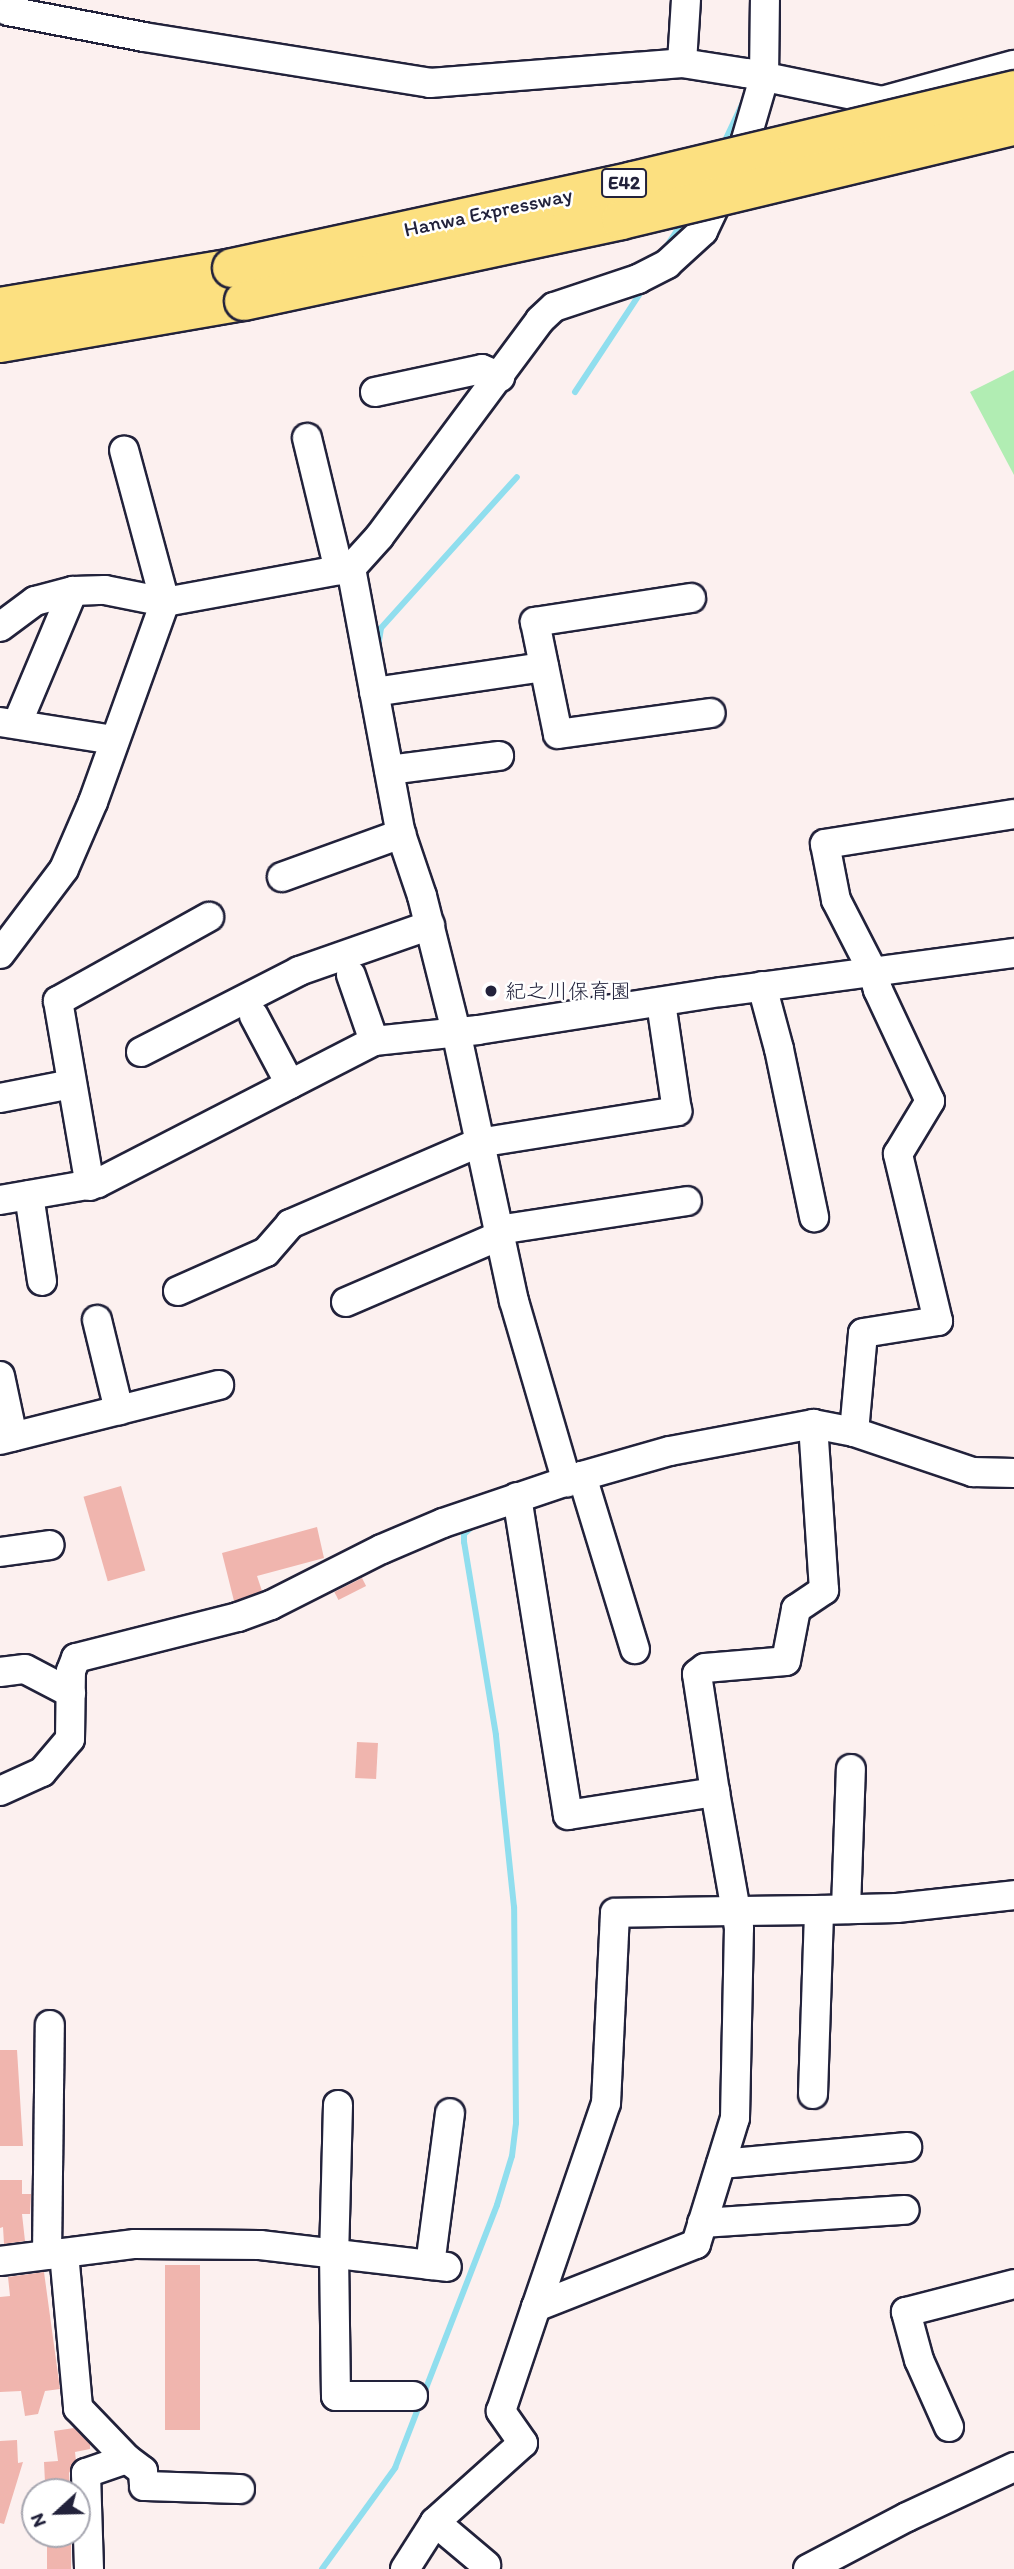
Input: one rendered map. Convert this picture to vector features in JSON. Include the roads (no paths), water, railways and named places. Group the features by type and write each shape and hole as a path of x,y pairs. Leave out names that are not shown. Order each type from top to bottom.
{"highway":[{"name":"Hanwa Expressway","path":"0,343 633,181 1014,90"},
{"name":"Hanwa Expressway","path":"0,307 238,284 621,220 1014,125"}],"street":[{"path":"682,63 686,0"},
{"path":"0,627 35,601 73,591 105,590 165,602 345,569 379,537 540,320 554,307 638,279 667,264 703,231 745,142 765,0"},
{"path":"8,11 144,37 429,83 682,63 882,101 1014,65"},
{"path":"375,391 482,369 500,377"},
{"path":"307,438 380,691 395,769 401,834 430,925 487,1141 514,1301 635,1649"},
{"path":"0,954 64,869 93,803 165,602 124,450"},
{"path":"73,591 9,723 114,740"},
{"path":"691,598 535,622 558,734 711,713"},
{"path":"380,691 544,667"},
{"path":"395,769 499,756"},
{"path":"854,1432 863,1333 938,1321 898,1154 930,1101 878,990 873,972 836,900 825,844 1014,814"},
{"path":"282,877 401,834"},
{"path":"90,1186 58,1002 209,917"},
{"path":"141,1052 299,971 430,925"},
{"path":"0,1200 90,1186 374,1041 1014,953"},
{"path":"351,975 374,1041"},
{"path":"762,986 779,1049 814,1217"},
{"path":"178,1291 266,1252 290,1224 487,1141 677,1111 661,1002"},
{"path":"254,1016 290,1084"},
{"path":"0,1098 72,1084"},
{"path":"29,1195 42,1281"},
{"path":"346,1302 504,1230 687,1201"},
{"path":"96,1320 119,1410"},
{"path":"0,1376 6,1438 219,1385"},
{"path":"536,2307 696,2244 735,2118 739,1928 696,1674 705,1668 786,1661 796,1609 824,1590 813,1424"},
{"path":"0,1791 42,1772 70,1739 71,1671 76,1658 271,1605 382,1549 443,1523 519,1506 574,1479 670,1451 813,1424 854,1432 973,1472 1014,1473"},
{"path":"519,1506 568,1815 715,1792"},
{"path":"0,1552 50,1545"},
{"path":"0,1672 25,1670 71,1693"},
{"path":"813,2094 851,1769"},
{"path":"405,2569 435,2522 523,2443 501,2411 606,2104 615,1913 897,1908 1014,1895"},
{"path":"50,2025 55,2254 78,2408 127,2459 143,2471 144,2486 240,2489"},
{"path":"338,2105 334,2253 336,2396 414,2396"},
{"path":"0,2261 135,2244 260,2245 438,2266 450,2113"},
{"path":"720,2164 907,2147"},
{"path":"702,2223 905,2210"},
{"path":"948,2427 919,2360 906,2312 1014,2284"},
{"path":"89,2569 86,2473 127,2459"},
{"path":"808,2569 907,2517 1014,2467"},
{"path":"435,2522 486,2565"}],"waterway":[{"path":"723,145 745,98"},
{"path":"665,249 684,220"},
{"path":"575,392 643,289"},
{"path":"378,647 381,628 517,477"},
{"path":"322,2569 395,2468 497,2205 512,2156 516,2123 514,1907 496,1735 464,1542 464,1534 473,1526"}],"place":[{"name":"紀之川保育園","path":"491,991"}]}
